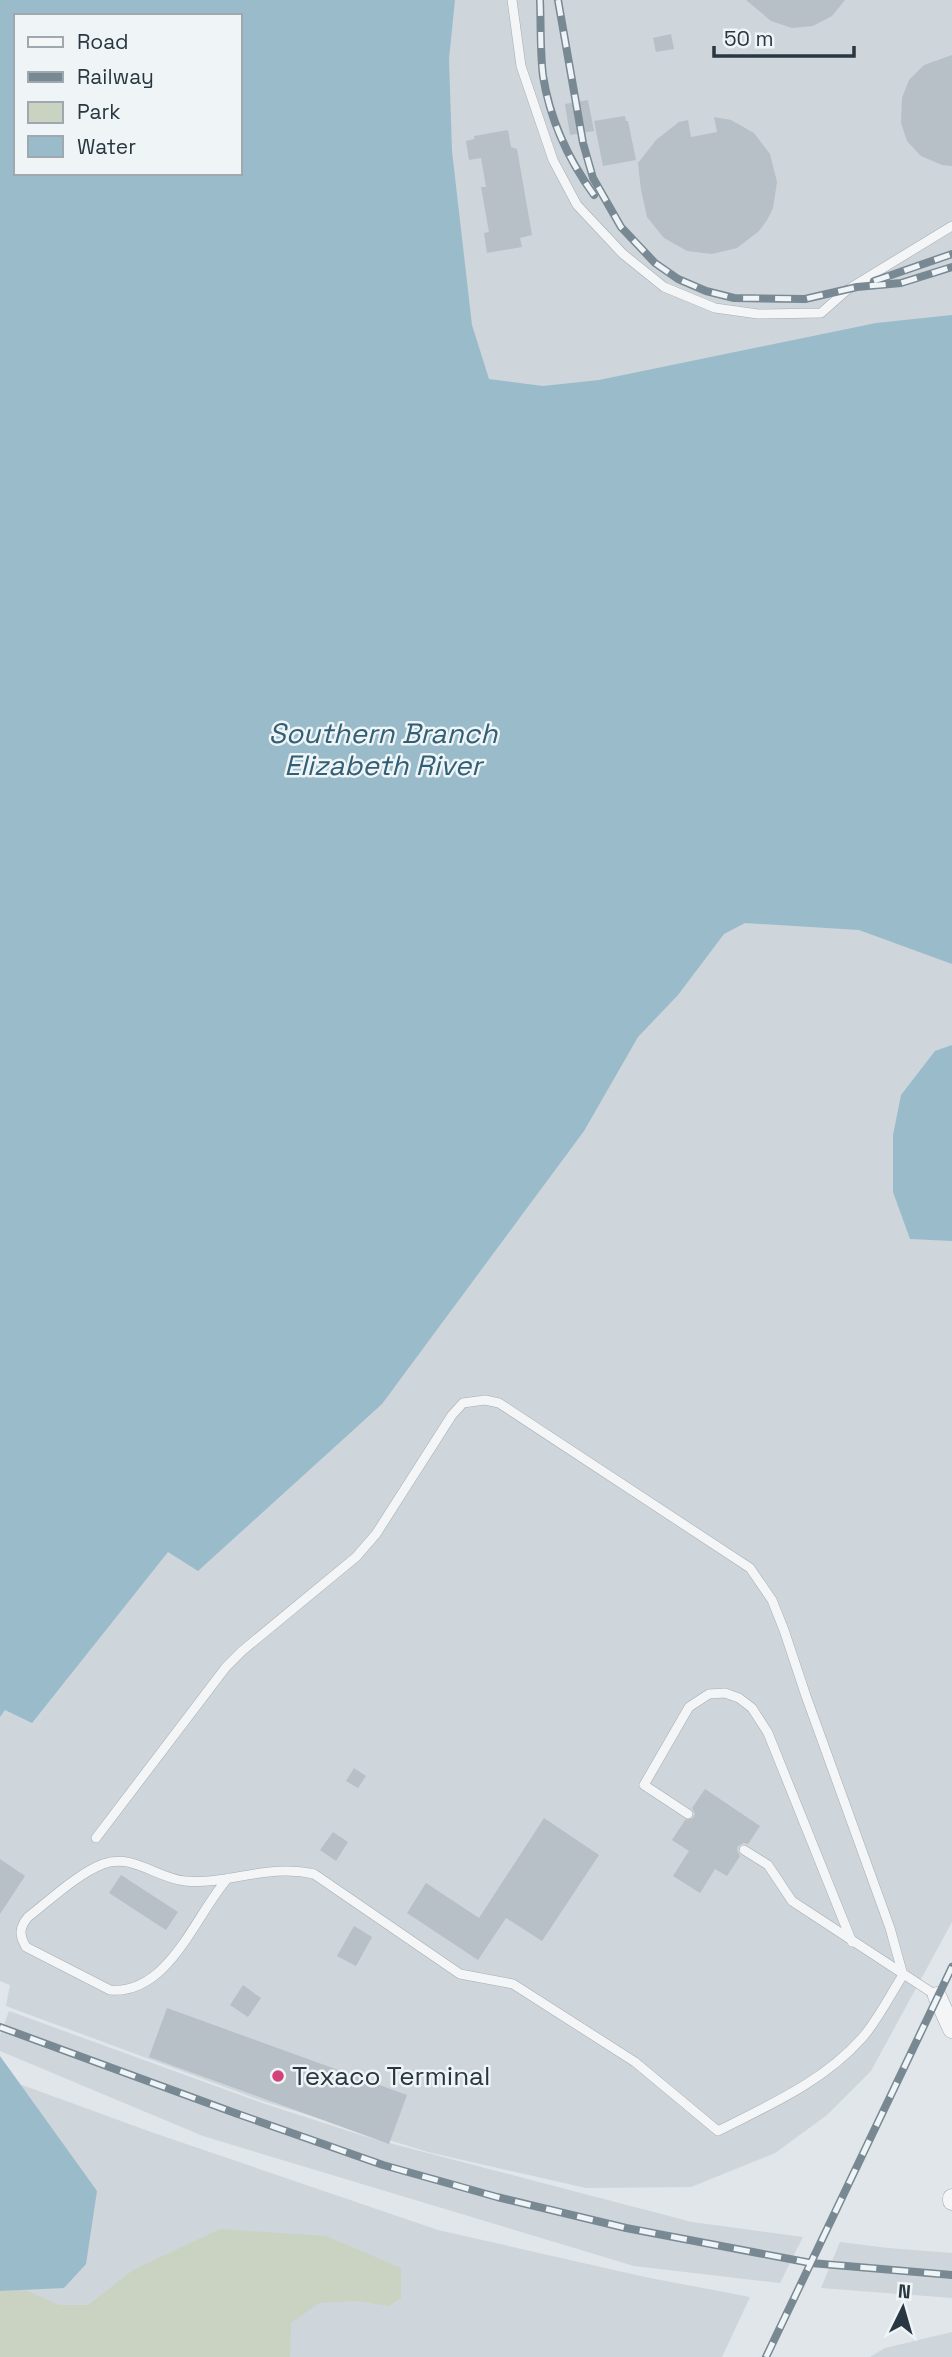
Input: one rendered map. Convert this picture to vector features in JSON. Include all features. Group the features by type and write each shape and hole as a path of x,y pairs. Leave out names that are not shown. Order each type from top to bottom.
{"street":[{"path":"937,1996 952,2029"}],"lane":[{"path":"512,0 521,66 553,160 577,205 623,254 664,287 715,308 758,314 821,313 847,290 952,226"},
{"path":"96,1838 226,1667 356,1558 410,1484 452,1415 463,1403 485,1400 499,1403 750,1568 772,1600 785,1630 806,1696 890,1928 903,1975 863,2038 834,2063 804,2087 718,2131 635,2062 513,1984 460,1974 314,1874 274,1870 199,1882 178,1880 130,1862 117,1861 89,1871 27,1917 21,1927 20,1937 26,1948 110,1990 137,1988 153,1979 172,1958 213,1895 228,1878"},
{"path":"688,1814 644,1785 689,1707 709,1694 725,1693 740,1698 752,1708 768,1732 852,1942"},
{"path":"744,1850 768,1865 792,1901 937,1996"}],"shaded area":[{"path":"340,0 952,0 952,325 649,392 408,386"},
{"path":"493,859 853,918 952,944 952,1922 871,2071 827,2115 775,2153 691,2187 586,2188 428,2152 263,2101 6,2006 10,1985 0,1981 0,1657"},
{"path":"9,2011 262,2103 370,2138 692,2222 803,2237 780,2283 634,2266 203,2136 0,2051 0,2035"},
{"path":"0,2077 151,2132 438,2230 645,2277 750,2297 722,2357 0,2357"},
{"path":"840,2242 952,2253 952,2298 821,2288"},
{"path":"952,2332 952,2357 870,2357 885,2348"}],"green space":[{"path":"220,2229 326,2236 401,2268 401,2298 389,2306 357,2301 319,2303 291,2323 290,2357 0,2357 0,2291 25,2290 59,2305 88,2305 133,2270"}],"water":[{"name":"Southern Branch Elizabeth River","path":"0,0 455,0 449,59 452,151 472,325 489,379 543,386 599,380 876,323 952,315 952,964 859,930 745,923 724,934 678,995 638,1037 584,1131 382,1404 198,1571 168,1552 32,1723 5,1710 0,1717"},
{"path":"952,1045 952,1241 910,1239 893,1192 893,1135 901,1095 935,1051"},
{"path":"0,2056 97,2191 86,2264 64,2288 0,2291"}],"building":[{"path":"746,0 845,0 832,16 813,26 792,28 771,21"},
{"path":"671,34 674,49 656,52 653,38"},
{"path":"952,55 952,166 942,165 921,156 907,141 901,123 902,98 909,80 924,65"},
{"path":"588,100 594,131 570,135 565,104"},
{"path":"625,116 636,160 603,166 594,121"},
{"path":"714,117 731,120 754,133 770,154 777,182 773,208 759,231 737,248 712,254 687,251 664,238 647,217 638,163 656,140 679,122 688,120 691,137 717,132"},
{"path":"508,130 511,147 517,149 532,235 520,238 522,247 487,253 484,233 489,232 481,187 486,187 481,158 469,160 466,141 474,139 474,136"},
{"path":"354,1768 366,1776 358,1788 346,1781"},
{"path":"705,1789 760,1826 748,1844 738,1846 740,1856 727,1876 715,1869 700,1893 673,1876 689,1851 672,1840 685,1820 693,1818 695,1814 692,1808"},
{"path":"544,1818 599,1855 542,1941 506,1918 478,1960 407,1913 426,1883 479,1918"},
{"path":"333,1832 348,1842 336,1861 320,1850"},
{"path":"0,1859 25,1876 0,1914"},
{"path":"121,1875 178,1912 166,1930 109,1893"},
{"path":"354,1926 372,1937 356,1966 337,1956"},
{"path":"243,1985 261,1998 248,2017 230,2005"},
{"name":"Texaco Terminal","path":"167,2008 407,2095 389,2144 149,2057"}],"railway":[{"path":"540,0 542,67 550,108 568,153 594,195"},
{"path":"558,0 583,143 593,178 621,227 655,263 678,279 706,291 734,298 805,299 857,287 901,283 952,267"},
{"path":"874,281 952,254"},
{"path":"766,2357 952,1967"},
{"path":"0,2027 383,2165 497,2197 626,2228 811,2263 952,2275"}],"place":[{"name":"Texaco Terminal","path":"278,2076"}]}
